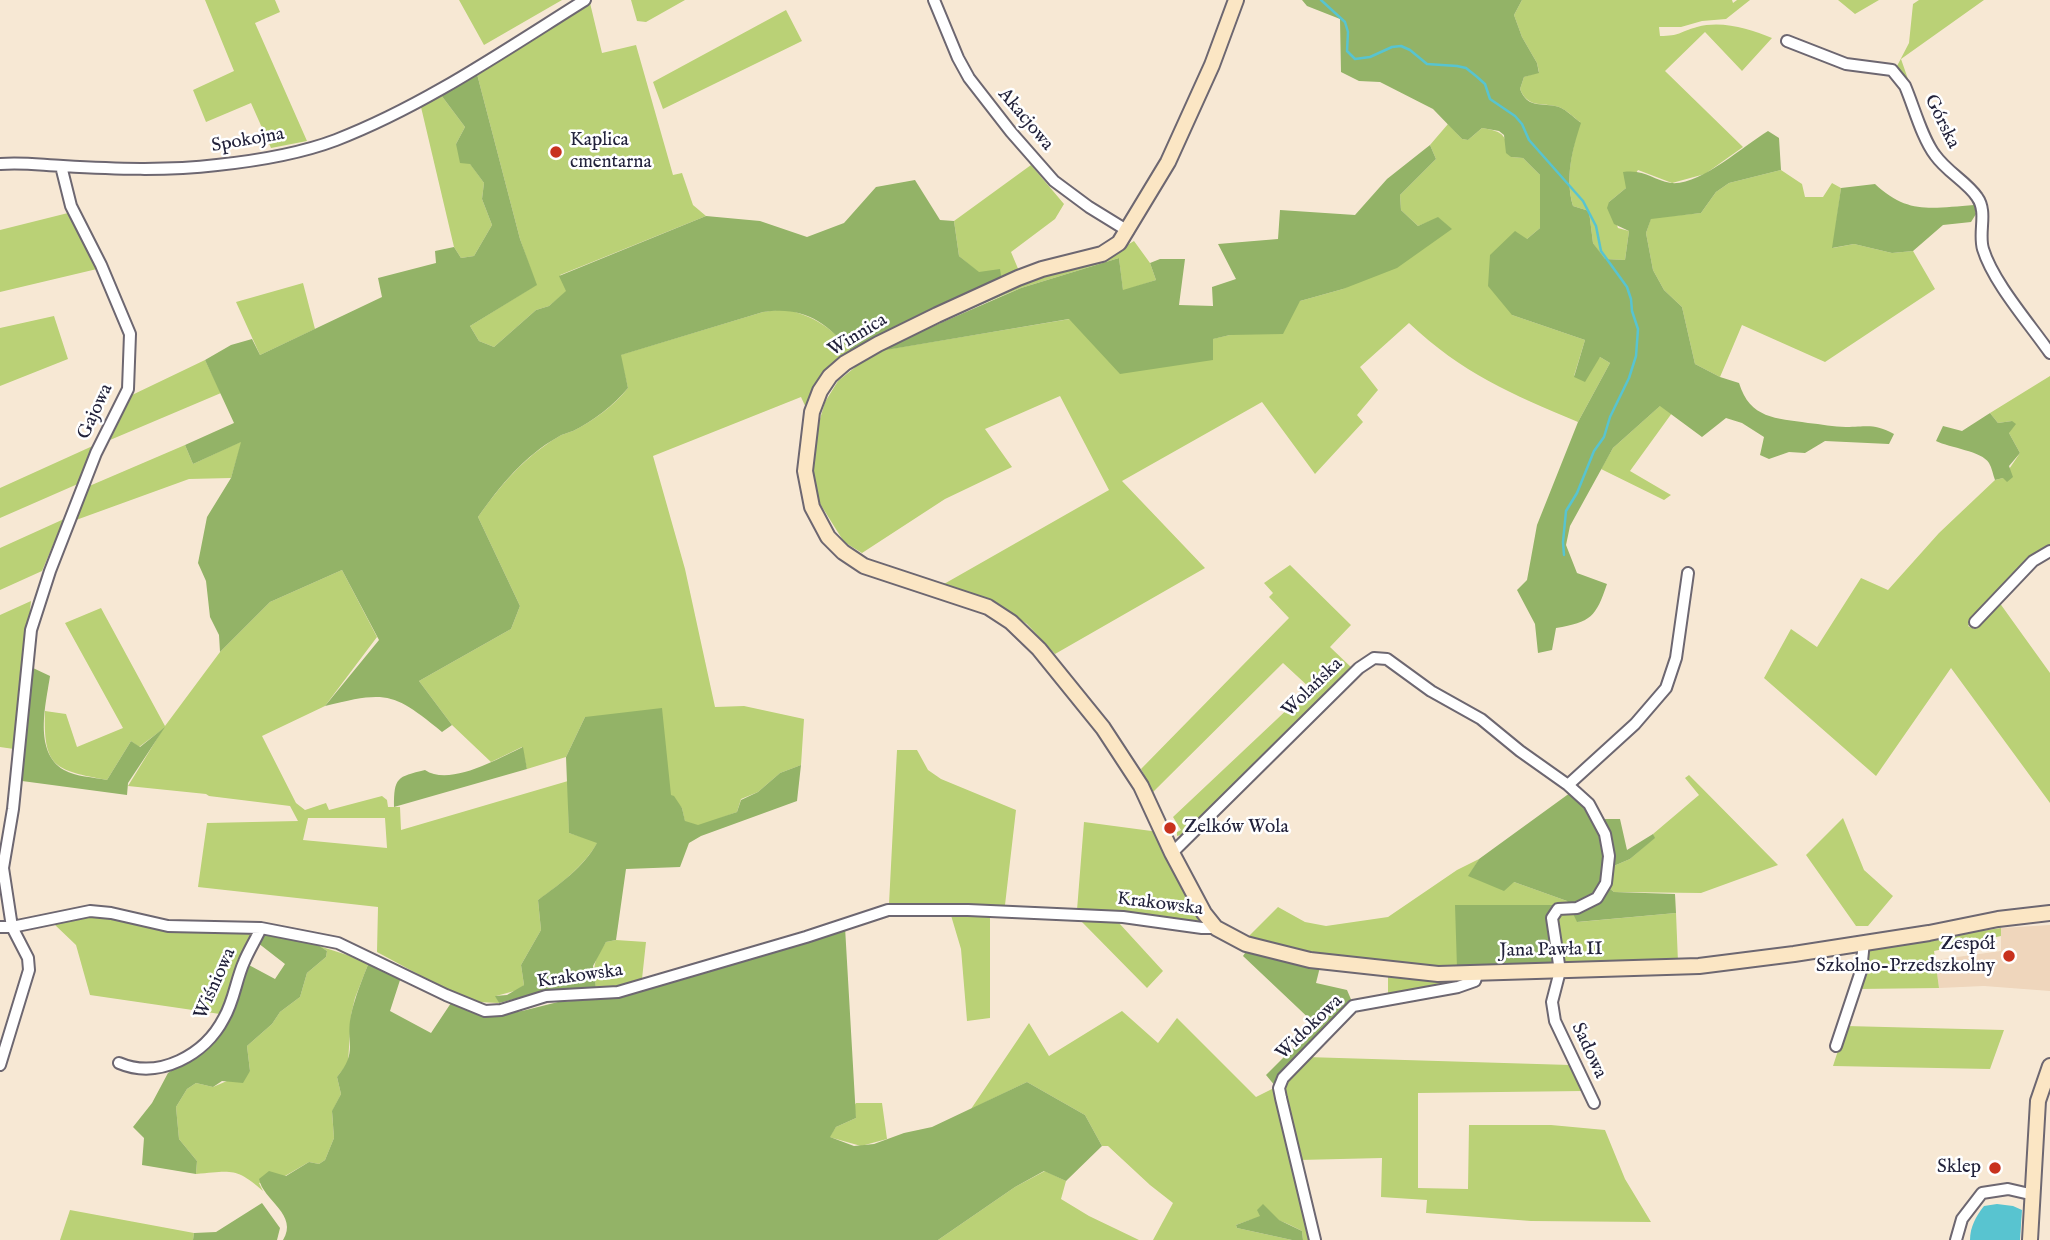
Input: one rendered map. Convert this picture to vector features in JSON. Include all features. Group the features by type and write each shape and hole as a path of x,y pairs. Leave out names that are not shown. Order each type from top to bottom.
{"street":[{"name":"Spokojna","path":"0,164 24,162 61,166 196,167 284,154 345,136 400,110 483,64 585,0"},
{"name":"Akacjowa","path":"934,0 969,78 1011,132 1054,181 1128,231"},
{"name":"Winnica","path":"1141,786 1098,721 1039,649 1011,622 988,607 864,566 843,552 828,537 812,507 805,471 812,412 830,376 845,363 937,315 1018,278 1102,254 1119,243 1182,134 1236,0"},
{"name":"Górska","path":"1787,41 1846,64 1892,70 1898,77 1905,86 1933,152 1950,173 1978,198 1982,209 1982,246 1987,260 2050,353"},
{"name":"Gajowa","path":"0,1065 29,970 28,958 12,927 3,868 13,809 31,634 42,594 72,512 96,453 128,389 130,334 101,265 71,206 61,166"},
{"path":"1975,622 2033,561 2050,551"},
{"path":"1568,785 1644,715 1666,688 1676,658 1688,573"},
{"name":"Wolańska","path":"1172,853 1359,667 1374,658 1387,659 1431,691 1481,719 1568,785 1588,804 1605,834 1609,856 1606,883 1597,898 1577,908 1558,909 1552,918 1560,971"},
{"name":"Jana Pawła II","path":"1141,786 1203,913 1216,928 1246,944 1310,960 1438,974 1699,966 1794,954 1930,933 1998,919 2050,913"},
{"name":"Krakowska","path":"0,927 12,927 90,911 111,912 168,926 261,928 338,943 485,1011 501,1010 546,996 618,992 888,910 968,910 1111,916 1216,928"},
{"name":"Wiśniowa","path":"119,1063 131,1068 163,1067 176,1063 203,1046 225,1017 244,962 261,928"},
{"path":"1836,1046 1861,971 1864,942"},
{"name":"Sadowa","path":"1560,971 1552,1002 1555,1021 1594,1103"},
{"name":"Widokowa","path":"1315,1240 1279,1088 1283,1078 1353,1006 1458,987 1475,981 1478,972"},
{"path":"2030,1240 2038,1101 2050,1066"},
{"path":"1955,1240 1962,1219 1982,1193 1991,1194 2008,1189 2034,1195"}],"shaded area":[{"name":"Zespół Szkolno-Przedszkolny","path":"2050,925 2050,991 1984,986 1939,988 1935,960 2001,951 2001,928"}],"green space":[{"path":"205,0 275,0 280,12 255,23 307,141 271,148 251,103 206,122 193,90 234,71"},
{"path":"459,0 562,0 484,45"},
{"path":"631,0 685,0 646,22 637,21"},
{"path":"1302,0 1522,0 1514,15 1522,37 1537,63 1539,73 1524,77 1520,89 1530,102 1558,107 1581,123 1571,164 1571,196 1573,206 1589,211 1593,243 1605,259 1625,260 1629,231 1614,224 1607,208 1609,202 1626,188 1623,172 1643,173 1664,182 1682,182 1708,172 1768,131 1779,138 1781,170 1729,183 1716,192 1701,213 1651,219 1646,233 1653,270 1664,290 1682,307 1695,364 1739,383 1750,404 1757,410 1775,418 1837,427 1881,428 1894,434 1889,444 1825,441 1805,453 1789,452 1769,459 1760,455 1764,437 1742,423 1726,418 1702,437 1660,406 1613,448 1570,526 1566,545 1577,573 1607,584 1599,604 1585,620 1556,628 1552,650 1538,653 1535,624 1517,590 1527,580 1537,525 1578,422 1610,363 1600,357 1585,382 1574,377 1585,340 1512,315 1488,286 1490,255 1515,231 1527,239 1540,228 1540,175 1523,158 1511,157 1506,153 1504,135 1499,131 1482,128 1468,140 1462,139 1433,109 1380,82 1359,81 1341,72 1340,19 1307,6"},
{"path":"1522,0 1732,0 1733,3 1737,0 1750,0 1726,19 1702,21 1681,27 1659,27 1660,36 1716,24 1745,29 1772,38 1742,71 1705,32 1665,71 1743,147 1705,174 1672,183 1638,170 1626,188 1609,202 1618,228 1629,231 1625,260 1604,259 1593,243 1589,211 1573,206 1570,175 1580,122 1558,107 1526,99 1520,89 1524,77 1539,72 1514,15"},
{"path":"1838,0 1879,0 1855,14"},
{"path":"1919,0 1984,0 1901,59 1909,82 1896,68 1909,43 1913,4"},
{"path":"590,3 602,53 636,45 673,175 682,173 693,205 706,216 560,275 567,291 549,306 536,310 494,347 479,341 470,326 536,285 520,239 477,74"},
{"path":"786,10 802,41 663,109 653,82"},
{"path":"477,74 520,239 537,285 470,326 479,341 494,347 536,310 549,306 566,291 559,276 706,216 760,221 807,237 844,223 876,187 915,180 940,220 954,221 959,256 979,272 1000,269 1002,281 903,324 851,351 832,331 812,318 790,311 777,311 763,312 621,355 628,388 588,422 534,453 504,483 478,517 520,606 511,629 419,681 452,725 442,732 412,709 388,698 363,698 325,706 379,640 342,570 270,602 220,652 219,635 210,617 206,581 198,563 207,517 231,478 241,442 193,464 185,445 234,423 205,360 231,345 252,339 260,355 382,297 378,278 436,263 435,251 454,247 461,258 474,256 492,225 482,199 484,183 470,164 460,163 456,144 465,127 441,95"},
{"path":"441,95 465,127 456,144 484,183 482,199 492,225 474,256 461,258 454,247 421,107"},
{"path":"1448,124 1462,139 1468,140 1482,128 1500,133 1511,157 1523,158 1540,175 1540,228 1527,239 1512,315 1585,340 1574,376 1600,357 1610,363 1578,422 1488,381 1448,356 1409,323 1360,367 1378,390 1357,415 1363,422 1315,474 1262,402 1122,481 1205,568 1055,654 1027,624 991,600 944,584 1109,490 1060,396 985,429 1012,467 945,499 862,553 844,542 819,502 813,469 817,429 825,402 838,381 874,352 1008,286 1117,251 1134,241 1150,263 1156,280 1123,291 1119,258 1021,288 878,351 1070,319 1213,359 1212,339 1230,335 1300,301 1343,289 1451,229 1438,218 1418,226 1401,210 1400,195 1436,159 1430,145"},
{"path":"1430,145 1436,159 1400,195 1401,210 1418,226 1438,217 1452,229 1397,268 1343,289 1300,301 1283,334 1230,335 1213,339 1213,360 1120,374 1069,319 874,352 1021,288 1119,258 1123,290 1156,280 1150,263 1160,259 1185,259 1179,305 1213,306 1212,287 1236,279 1218,244 1278,239 1280,210 1355,215 1387,179"},
{"path":"1031,165 1064,204 1055,219 1011,252 1019,271 1002,281 979,273 959,256 954,221"},
{"path":"1781,170 1802,184 1805,197 1823,197 1832,183 1841,188 1833,248 1854,244 1892,253 1913,251 1935,289 1825,362 1742,325 1720,377 1695,364 1682,307 1664,290 1653,270 1646,233 1651,218 1701,213 1716,192 1729,183"},
{"path":"1875,184 1898,201 1910,205 1933,208 1974,205 1976,214 1971,222 1943,225 1913,251 1892,253 1854,244 1832,248 1841,188"},
{"path":"68,213 97,269 0,292 0,230"},
{"path":"303,283 315,329 260,355 236,302"},
{"path":"784,309 821,324 851,351 825,373 807,410 801,397 653,456 685,569 715,707 744,706 804,719 801,765 780,773 758,792 741,799 737,812 699,826 685,822 682,808 671,796 585,717 566,757 527,769 522,747 491,762 452,725 419,681 511,629 520,606 478,517 504,483 534,454 560,436 596,417 623,394 628,388 620,355 763,312"},
{"path":"54,316 68,359 0,386 0,328"},
{"path":"205,360 221,393 110,440 132,395"},
{"path":"2050,376 2050,549 1999,590 1968,626 1974,629 1999,602 2050,673 2050,803 1951,668 1876,776 1764,678 1791,629 1817,647 1861,578 1888,590 1939,533 1995,480 2003,478 2020,453 2009,433 2012,421 1998,423 1990,413"},
{"path":"1661,405 1672,413 1630,471 1671,495 1664,500 1601,469 1613,448"},
{"path":"1990,413 1998,423 2012,421 2016,424 2009,433 2020,453 2009,466 2013,477 2007,482 2003,478 1995,480 1989,463 1980,455 1936,441 1943,426 1962,431"},
{"path":"242,441 231,478 189,479 76,520 87,487 185,445 193,464"},
{"path":"97,444 80,483 0,518 0,488"},
{"path":"64,519 42,571 0,590 0,548"},
{"path":"1290,565 1351,625 1330,647 1353,669 1187,833 1177,836 1177,832 1181,830 1173,817 1310,688 1283,663 1153,792 1141,769 1289,618 1269,597 1273,593 1264,583"},
{"path":"342,570 377,637 325,706 262,736 296,803 305,810 326,803 329,810 382,796 387,800 388,807 400,807 401,830 568,781 569,833 598,842 571,874 538,900 541,930 521,965 524,985 518,990 496,996 499,1003 477,1002 440,986 377,952 378,907 198,887 207,823 298,821 290,806 128,786 163,729 139,747 131,741 107,780 64,769 50,755 45,730 45,711 66,714 77,747 123,728 65,623 101,608 165,726 220,652 270,602","holes":["308,818 385,818 387,848 303,840"]},
{"path":"31,601 14,749 0,747 0,615"},
{"path":"33,668 50,676 44,713 45,740 54,762 64,770 107,780 131,741 140,747 165,727 128,783 127,795 22,781"},
{"path":"662,708 671,795 682,808 685,821 698,825 737,812 741,800 758,792 780,773 801,765 797,801 701,836 689,843 680,867 626,869 616,940 606,942 593,966 596,988 533,994 499,1003 495,996 507,995 524,985 521,965 541,930 538,900 578,868 597,843 569,833 566,757 585,717"},
{"path":"523,747 527,769 394,807 396,784 403,777 425,770 447,775 461,773 488,764"},
{"path":"897,750 917,750 928,770 941,779 1016,810 1005,905 889,904"},
{"path":"1689,775 1778,865 1701,893 1614,892 1609,888 1609,868 1630,859 1654,838 1653,834 1699,795 1685,778"},
{"path":"1574,790 1598,819 1620,819 1627,850 1653,834 1655,838 1630,859 1609,868 1609,888 1614,892 1675,894 1676,913 1577,922 1567,901 1514,882 1504,891 1468,876 1479,859"},
{"path":"1843,818 1864,870 1893,896 1868,926 1856,926 1806,855"},
{"path":"1084,822 1159,832 1187,897 1190,896 1204,921 1201,923 1130,912 1077,910"},
{"path":"1479,859 1469,876 1514,882 1567,901 1578,922 1676,913 1678,962 1428,969 1286,949 1247,938 1278,907 1305,922 1326,926 1388,917 1457,870"},
{"path":"1455,905 1559,905 1548,920 1557,964 1457,968"},
{"path":"950,912 990,913 990,1018 967,1021 961,949"},
{"path":"96,916 179,932 253,931 220,1014 90,995 76,945 54,924"},
{"path":"1080,920 1119,923 1163,971 1147,988"},
{"path":"845,927 856,1118 836,1127 830,1137 854,1146 874,1144 904,1133 932,1127 1027,1082 1085,1115 1102,1146 1066,1181 1044,1171 1015,1187 938,1240 283,1240 287,1223 259,1179 269,1171 286,1176 309,1162 319,1164 325,1160 334,1138 332,1111 341,1094 337,1077 350,1053 351,1015 369,962 401,977 390,1011 431,1033 451,1003 498,1014 558,1002 600,999"},
{"path":"2001,928 2001,936 1934,951 1939,988 1858,989 1868,948"},
{"path":"264,935 318,945 327,951 326,957 307,973 300,997 280,1012 272,1024 247,1046 250,1071 243,1083 222,1081 213,1087 196,1083 187,1089 176,1107 179,1139 197,1161 196,1174 142,1165 144,1138 133,1127 152,1103 168,1073 206,1047 247,964 275,979 285,964 258,943"},
{"path":"606,942 646,942 642,979 619,988 596,988 596,959"},
{"path":"319,946 369,962 351,1015 348,1063 337,1077 341,1094 332,1112 334,1138 325,1160 319,1164 309,1162 285,1176 259,1183 263,1191 246,1178 232,1172 196,1174 197,1161 179,1139 176,1107 187,1089 196,1083 213,1087 250,1071 247,1046 272,1024 280,1012 300,997 307,973 326,957 327,951"},
{"path":"1247,950 1320,967 1316,983 1347,990 1353,1004 1276,1087 1266,1075 1316,1025 1243,956"},
{"path":"1388,975 1417,979 1473,980 1388,998"},
{"path":"1122,1011 1158,1043 1177,1018 1256,1097 1276,1087 1311,1240 1303,1240 1302,1231 1292,1226 1276,1219 1263,1218 1236,1225 1237,1228 1292,1240 1153,1240 1173,1203 1108,1146 1102,1146 1085,1115 1027,1082 971,1109 1029,1023 1049,1056"},
{"path":"1846,1026 2004,1030 1990,1069 1833,1066"},
{"path":"1306,1057 1570,1065 1583,1091 1418,1093 1418,1188 1468,1189 1469,1125 1551,1125 1605,1130 1625,1179 1651,1222 1531,1221 1426,1213 1427,1200 1381,1197 1382,1158 1299,1160 1282,1096 1284,1081"},
{"path":"856,1103 882,1103 887,1139 861,1146 829,1137 836,1127 856,1118"},
{"path":"1045,1171 1066,1181 1061,1199 1139,1240 938,1240 1015,1187"},
{"path":"262,1203 280,1228 277,1240 193,1240 194,1233 216,1232"},
{"path":"1263,1204 1279,1220 1302,1231 1303,1240 1237,1228 1236,1225 1260,1216 1257,1210"},
{"path":"70,1210 194,1233 193,1240 60,1240"}],"water":[{"path":"1997,1204 2022,1210 2020,1240 1970,1240 1972,1226 1984,1206"}],"waterway":[{"path":"1321,0 1345,22 1348,32 1347,51 1355,59 1370,57 1401,46 1427,64 1466,68 1485,84 1490,99 1515,116 1529,140 1583,201 1596,226 1601,251 1627,287 1638,329 1636,356 1604,437 1594,451 1577,493 1566,511 1564,555"}],"place":[{"name":"Kaplica cmentarna","path":"556,152"},
{"name":"Zelków Wola","path":"1170,828"},
{"name":"Zespół Szkolno-Przedszkolny","path":"2009,956"},
{"name":"Sklep","path":"1995,1168"}]}
